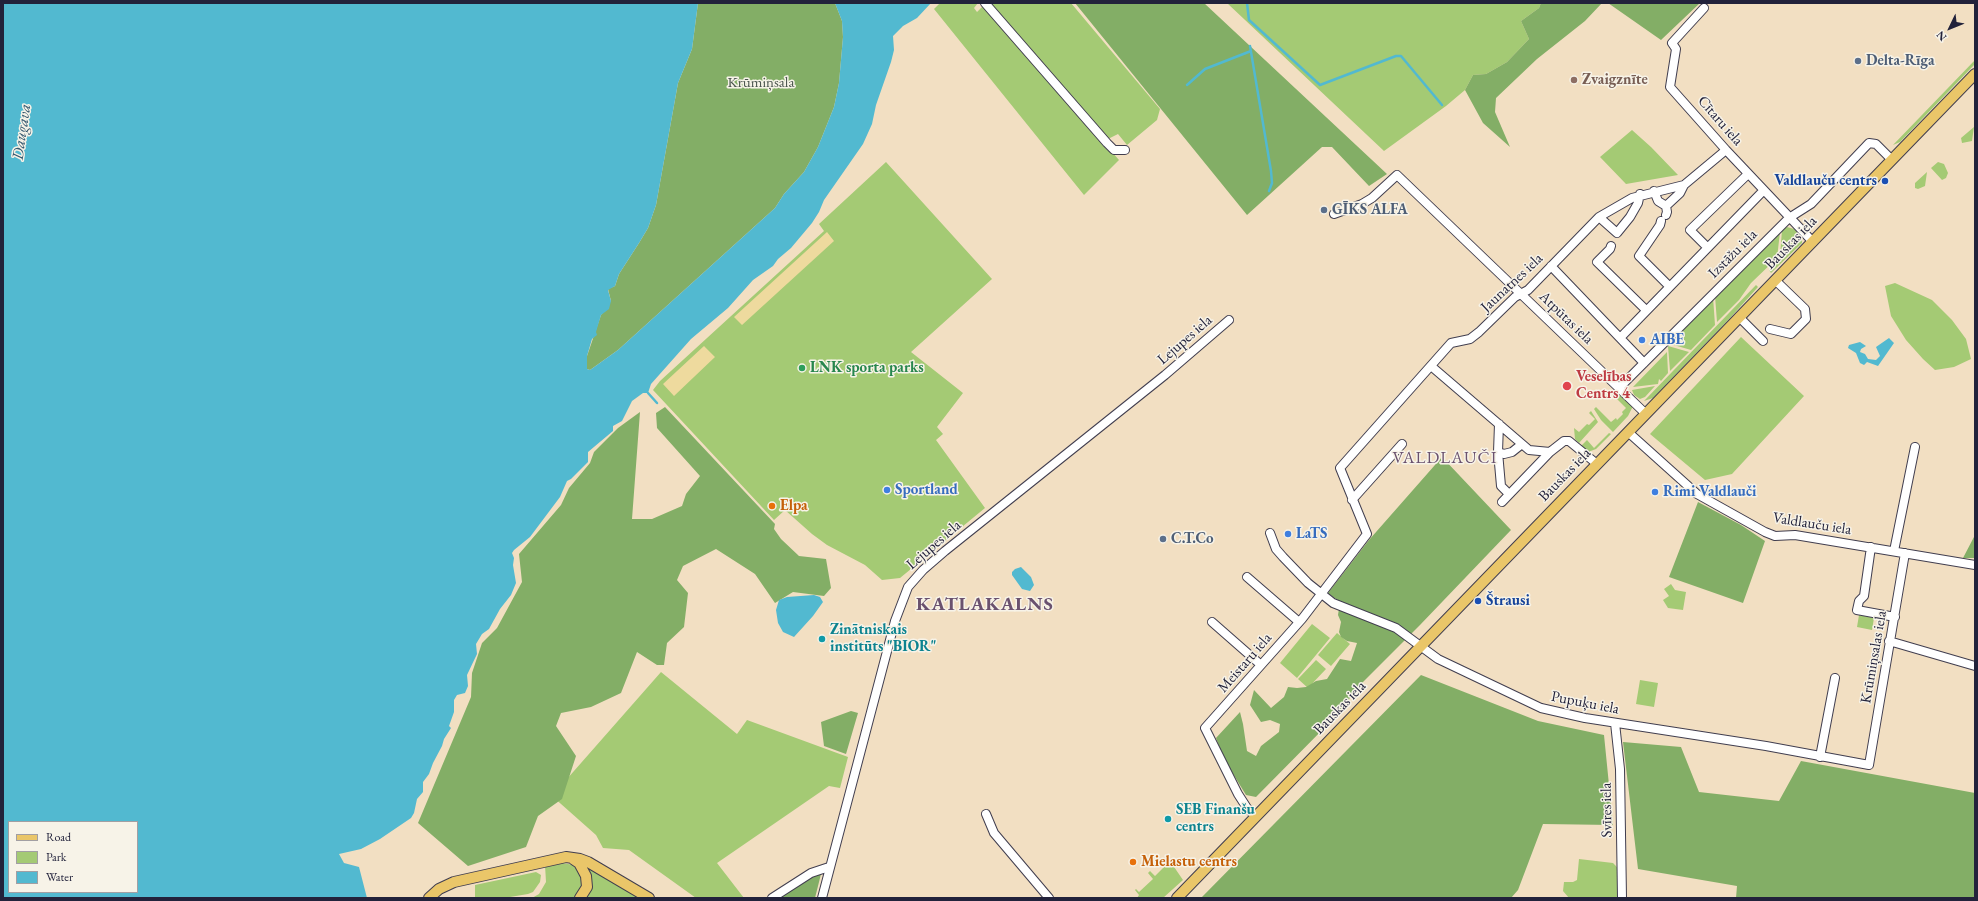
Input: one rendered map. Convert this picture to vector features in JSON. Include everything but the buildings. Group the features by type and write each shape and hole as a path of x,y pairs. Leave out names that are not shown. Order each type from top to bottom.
{"main road":[{"name":"Bauskas iela","path":"1177,898 1975,74"},
{"path":"429,898 439,889 454,882 558,858 570,857 588,862 650,898"},
{"path":"570,857 579,863 586,876 587,887 580,898"}],"street":[{"path":"986,3 1107,143 1114,150 1125,150"},
{"name":"Cītaru iela","path":"1704,8 1672,43 1676,49 1670,87 1748,174 1813,242"},
{"name":"Izstāžu iela","path":"1619,388 1789,218 1811,204 1869,143 1876,144 1892,160"},
{"path":"1669,286 1639,256 1660,225 1666,206 1680,193 1684,186 1726,150"},
{"path":"1707,247 1690,230 1748,174"},
{"name":"Atpūtas iela","path":"1334,214 1362,204 1372,198 1397,175 1646,414"},
{"name":"Jaunatnes iela","path":"1352,500 1340,468 1451,343 1470,339 1515,298 1522,294 1599,217 1621,202 1640,194 1684,186"},
{"path":"1620,338 1764,190"},
{"path":"1654,191 1658,201 1666,206"},
{"path":"1640,194 1638,203 1630,217 1617,233 1617,238 1597,262 1646,310"},
{"path":"1599,217 1617,233"},
{"path":"1551,266 1644,363"},
{"path":"1770,329 1791,334 1806,319 1806,310 1775,280"},
{"path":"1739,317 1763,341"},
{"name":"Lejupes iela","path":"822,898 895,621 908,587 922,570 1165,375 1229,320"},
{"path":"1431,366 1529,450 1550,452"},
{"path":"1499,424 1498,452 1501,486 1509,494"},
{"name":"Valdlauču iela","path":"1628,432 1697,494 1765,532 1776,536 1795,535 1975,565"},
{"path":"1502,502 1550,452 1564,441 1569,441 1596,464"},
{"path":"1352,500 1402,444"},
{"path":"1498,452 1504,454 1512,452 1522,444"},
{"path":"1894,551 1915,447"},
{"name":"Meistaru iela","path":"1256,816 1247,808 1238,794 1205,728 1299,622 1367,534 1352,500"},
{"name":"Pupuķu iela","path":"1270,533 1276,549 1283,557 1333,603 1396,628 1438,659 1551,712 1766,746 1870,765"},
{"path":"1871,547 1864,596 1858,602 1857,610 1895,617"},
{"name":"Krūmiņsalas iela","path":"1870,765 1889,641 1895,617 1905,553"},
{"path":"1247,577 1299,622"},
{"path":"1212,622 1261,665"},
{"path":"1889,641 1975,666"},
{"path":"1820,757 1835,678"},
{"name":"Svīres iela","path":"1615,722 1620,769 1622,898"},
{"path":"986,814 994,834 1049,898"},
{"path":"772,898 811,874 829,867"}],"green space":[{"name":"Krūmiņsala","path":"698,3 835,3 842,21 843,37 839,83 834,107 818,147 804,172 784,194 775,208 618,350 590,370 587,369 587,356 601,315 611,301 608,289 615,286 619,274 648,228 656,205 678,83 692,49"},
{"path":"940,3 978,3 974,8 977,12 983,6 1119,160 1084,195 934,9"},
{"path":"989,3 1071,3 1160,109 1157,120 1127,145 1118,134 1108,139"},
{"path":"1075,3 1204,3 1387,174 1369,186 1332,147 1322,147 1247,215"},
{"path":"1227,3 1541,3 1539,8 1521,21 1529,39 1507,62 1486,74 1473,75 1465,90 1446,106 1384,151"},
{"path":"1541,3 1602,3 1585,21 1537,59 1496,98 1495,112 1510,147 1483,123 1465,90 1473,75 1486,74 1507,62 1529,39 1521,21 1539,8"},
{"path":"1608,3 1700,3 1661,40"},
{"path":"1975,60 1975,64 1900,142 1893,145"},
{"path":"1974,127 1972,141 1962,143 1961,138"},
{"path":"1632,130 1678,175 1626,184 1600,157"},
{"name":"LNK sporta parks","path":"886,162 992,279 911,352 963,393 937,427 943,434 936,440 985,508 900,578 882,580 865,565 827,545 785,510 774,520 653,390 660,381 824,231 819,224"},
{"path":"1938,162 1944,164 1948,173 1946,178 1942,180 1931,168"},
{"path":"1927,172 1925,186 1918,189 1915,188 1915,183"},
{"path":"1787,227 1794,229 1799,234 1799,237 1780,256 1782,230"},
{"path":"1780,232 1777,258 1751,283 1739,300 1717,322 1715,296"},
{"path":"1802,238 1802,243 1771,273 1769,270"},
{"path":"1895,283 1932,300 1952,320 1966,339 1971,359 1954,367 1935,370 1923,359 1906,340 1891,316 1885,286"},
{"path":"1756,285 1758,287 1731,317 1653,398 1644,401"},
{"path":"1713,297 1715,325 1691,350 1667,343"},
{"path":"1741,337 1804,396 1732,474 1705,480 1650,434"},
{"path":"1668,346 1689,352 1670,371"},
{"path":"1667,352 1668,373 1661,381 1659,379 1658,384 1633,387"},
{"path":"1655,386 1645,397 1640,399 1634,395 1632,390"},
{"path":"1616,391 1633,406 1628,416 1613,432 1601,420 1594,409 1596,407 1611,422 1616,418 1617,420 1623,414 1622,412 1626,408 1610,392"},
{"path":"665,407 775,524 774,529 781,539 799,556 826,559 831,588 824,596 793,592 775,603 755,574 716,549 683,566 677,580 688,593 684,627 667,643 664,665 657,665 637,652 621,693 591,707 561,713 556,726 576,756 562,799 538,816 526,847 468,866 418,823 471,697 472,673 482,643 497,628 522,582 519,554 561,505 569,488 590,463 594,452 618,428 640,412 632,519 652,519 682,506 686,494 700,476 657,428 656,413"},
{"path":"1591,411 1598,422 1579,443 1575,439 1574,428 1579,432 1595,419 1589,413"},
{"path":"1609,433 1611,434 1596,449 1588,452 1581,446 1587,440 1594,448"},
{"path":"1442,457 1511,530 1360,685 1335,717 1256,797 1246,795 1224,759 1216,738 1240,712 1247,751 1256,756 1261,746 1279,732 1280,724 1270,720 1261,722 1250,705 1254,690 1271,708 1284,697 1288,687 1306,687 1316,681 1327,679 1340,659 1351,661 1357,643 1347,641 1341,637 1339,632 1341,622 1338,615 1340,602 1328,593 1369,540"},
{"path":"1698,502 1741,525 1765,541 1743,603 1669,577"},
{"path":"1975,535 1975,558 1963,558"},
{"path":"1671,584 1675,590 1686,592 1683,610 1668,608 1663,600 1669,596 1664,589"},
{"path":"1859,615 1874,618 1872,630 1857,627"},
{"path":"1312,624 1330,638 1297,678 1280,663"},
{"path":"1337,633 1350,644 1331,666 1318,655"},
{"path":"1316,660 1326,669 1308,688 1298,679"},
{"path":"661,672 737,734 747,720 848,757 840,788 829,786 717,863 744,898 696,898 629,850 603,848 596,835 552,796"},
{"path":"1421,675 1538,721 1604,735 1613,825 1543,824 1518,890 1511,898 1201,898"},
{"path":"1640,680 1658,683 1654,707 1636,704"},
{"path":"851,711 858,713 846,754 824,746 821,722"},
{"path":"1623,742 1681,747 1699,792 1779,801 1801,761 1975,793 1975,898 1736,898 1737,886 1638,869"},
{"path":"1579,859 1613,863 1616,866 1618,869 1618,898 1569,898 1563,891 1564,882 1573,882 1577,880"},
{"path":"1170,861 1183,880 1163,898 1137,898 1139,895 1135,890 1136,889 1139,892 1153,879 1148,873 1150,871 1155,876"},
{"path":"562,863 574,865 578,868 584,884 579,893 573,898 532,898 539,894 546,882 545,865"},
{"path":"587,867 643,898 586,898 591,888 592,881"},
{"path":"536,872 541,875 540,882 533,892 504,898 475,898 475,885"},
{"path":"821,874 815,898 778,898 811,876"}],"sand":[{"path":"827,232 834,241 742,325 734,317"},
{"path":"704,346 715,357 674,396 663,384"}],"water":[{"name":"Daugava","path":"3,3 698,3 692,49 678,83 656,205 648,228 619,274 615,286 608,290 611,301 609,309 601,315 596,332 597,335 592,339 587,356 587,369 590,370 618,350 775,208 784,194 804,172 818,147 834,107 839,83 843,37 842,21 835,3 931,3 917,18 903,26 893,36 894,50 876,105 872,124 863,144 824,200 812,223 791,248 778,259 773,266 753,280 728,308 691,339 651,384 648,393 643,393 632,401 622,421 613,426 613,431 588,452 588,462 571,479 567,481 560,497 530,537 512,553 514,558 513,565 516,583 511,595 500,609 489,629 482,634 476,644 477,654 467,675 468,686 465,693 457,695 454,700 454,712 449,726 451,728 444,739 429,774 423,782 423,792 417,799 414,813 411,818 380,839 361,849 339,854 344,863 359,867 367,898 3,898"},
{"path":"1889,338 1894,343 1878,366 1867,362 1864,365 1860,363 1856,353 1848,348 1849,345 1860,342 1866,346 1861,349 1860,352 1865,354 1868,359 1876,360 1880,356 1876,347"},
{"path":"1021,567 1031,577 1034,585 1030,591 1022,589 1012,575 1012,572 1015,569"},
{"path":"814,595 820,597 823,602 813,616 794,637 783,632 778,623 776,610 779,600 787,597"}],"waterway":[{"path":"1247,3 1249,20 1320,85 1396,56 1401,56 1442,105"},
{"path":"1250,46 1271,171 1272,183 1269,191"},
{"path":"1187,85 1205,69 1251,51"},
{"path":"648,393 657,403"}],"place":[{"name":"Delta-Rīga","path":"1858,61"},
{"name":"Zvaigznīte","path":"1574,80"},
{"name":"Valdlauču centrs","path":"1885,181"},
{"name":"GĪKS ALFA","path":"1324,210"},
{"name":"AIBE","path":"1642,340"},
{"name":"LNK sporta parks","path":"802,368"},
{"name":"Veselības Centrs 4","path":"1567,386"},
{"name":"Sportland","path":"887,490"},
{"name":"Rimi Valdlauči","path":"1655,492"},
{"name":"Elpa","path":"772,506"},
{"name":"LaTS","path":"1288,534"},
{"name":"C.T.Co","path":"1163,539"},
{"name":"Štrausi","path":"1478,601"},
{"name":"Zinātniskais institūts \"BIOR\"","path":"822,639"},
{"name":"SEB Finanšu centrs","path":"1168,819"},
{"name":"Mielastu centrs","path":"1133,862"}],"district":[{"name":"VALDLAUČI","path":"1445,458"},
{"name":"KATLAKALNS","path":"985,605"}]}
